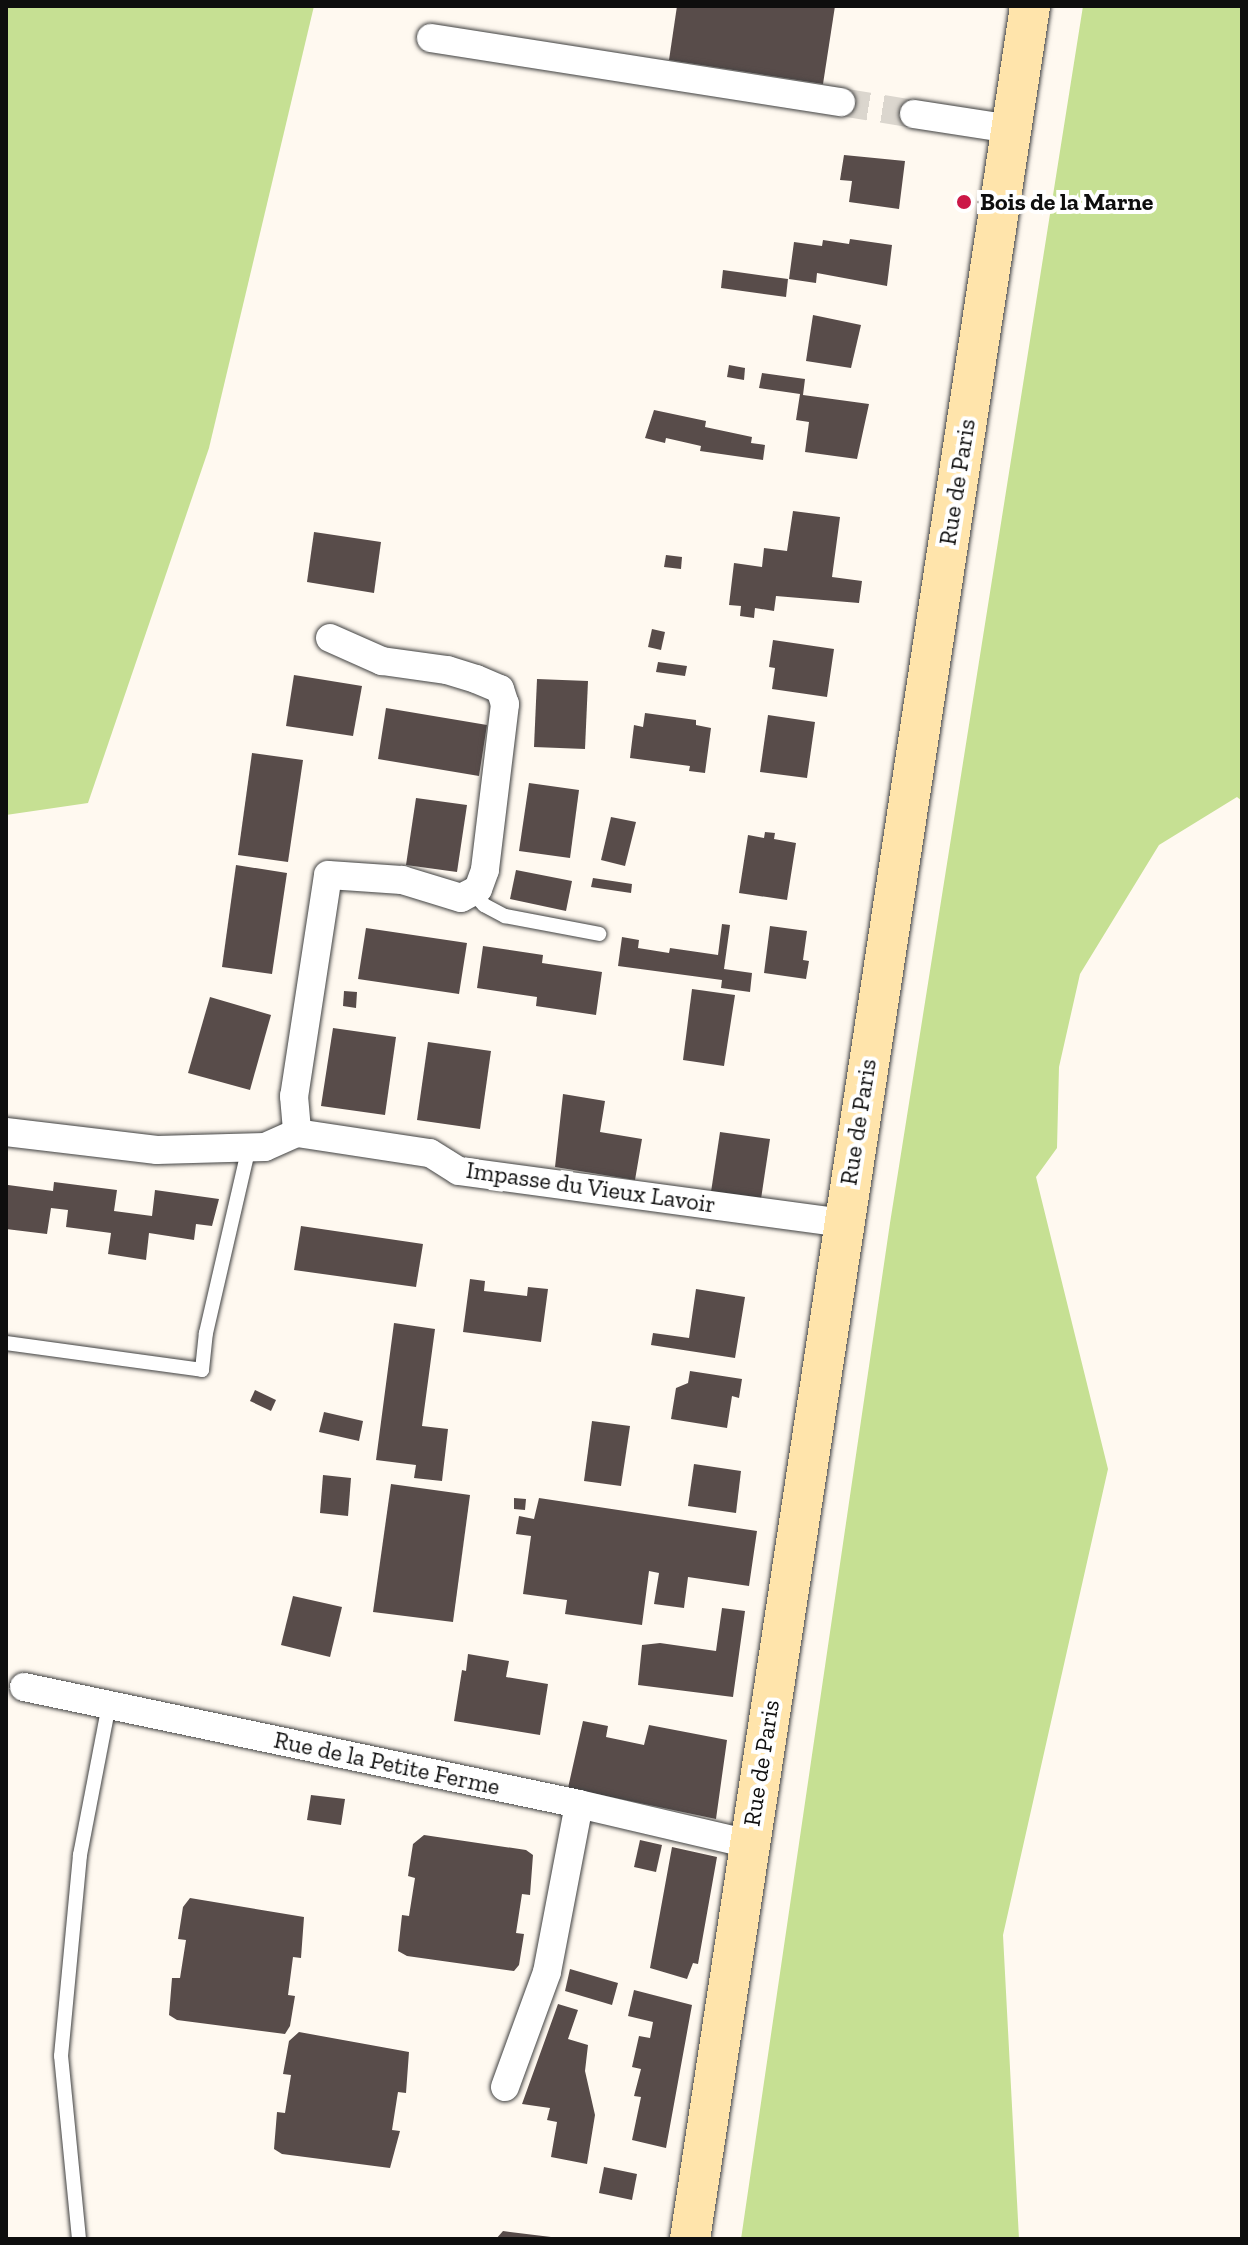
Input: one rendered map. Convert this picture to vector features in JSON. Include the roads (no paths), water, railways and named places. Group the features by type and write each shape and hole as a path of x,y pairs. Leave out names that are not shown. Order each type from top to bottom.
{"main road":[{"name":"Rue de Paris","path":"690,2239 1030,6"}],"street":[{"path":"431,38 841,102"},
{"path":"914,114 1011,129"},
{"path":"297,1133 294,1096 328,875 402,880 461,898 478,889 485,870 488,822 505,704 500,689 447,670 382,661 330,638"},
{"name":"Impasse du Vieux Lavoir","path":"6,1132 157,1150 265,1147 297,1133 430,1153 459,1171 843,1223"},
{"name":"Rue de la Petite Ferme","path":"24,1687 579,1804 749,1844"},
{"path":"505,2087 547,1972 579,1804"}],"lane":[{"path":"472,892 484,905 505,916 599,934"},
{"path":"6,1343 202,1370 206,1333 249,1147"},
{"path":"79,2239 61,2056 80,1855 109,1705"}],"tunnel":[{"path":"841,102 914,114"}],"place":[{"name":"Bois de la Marne","path":"964,202"}]}
